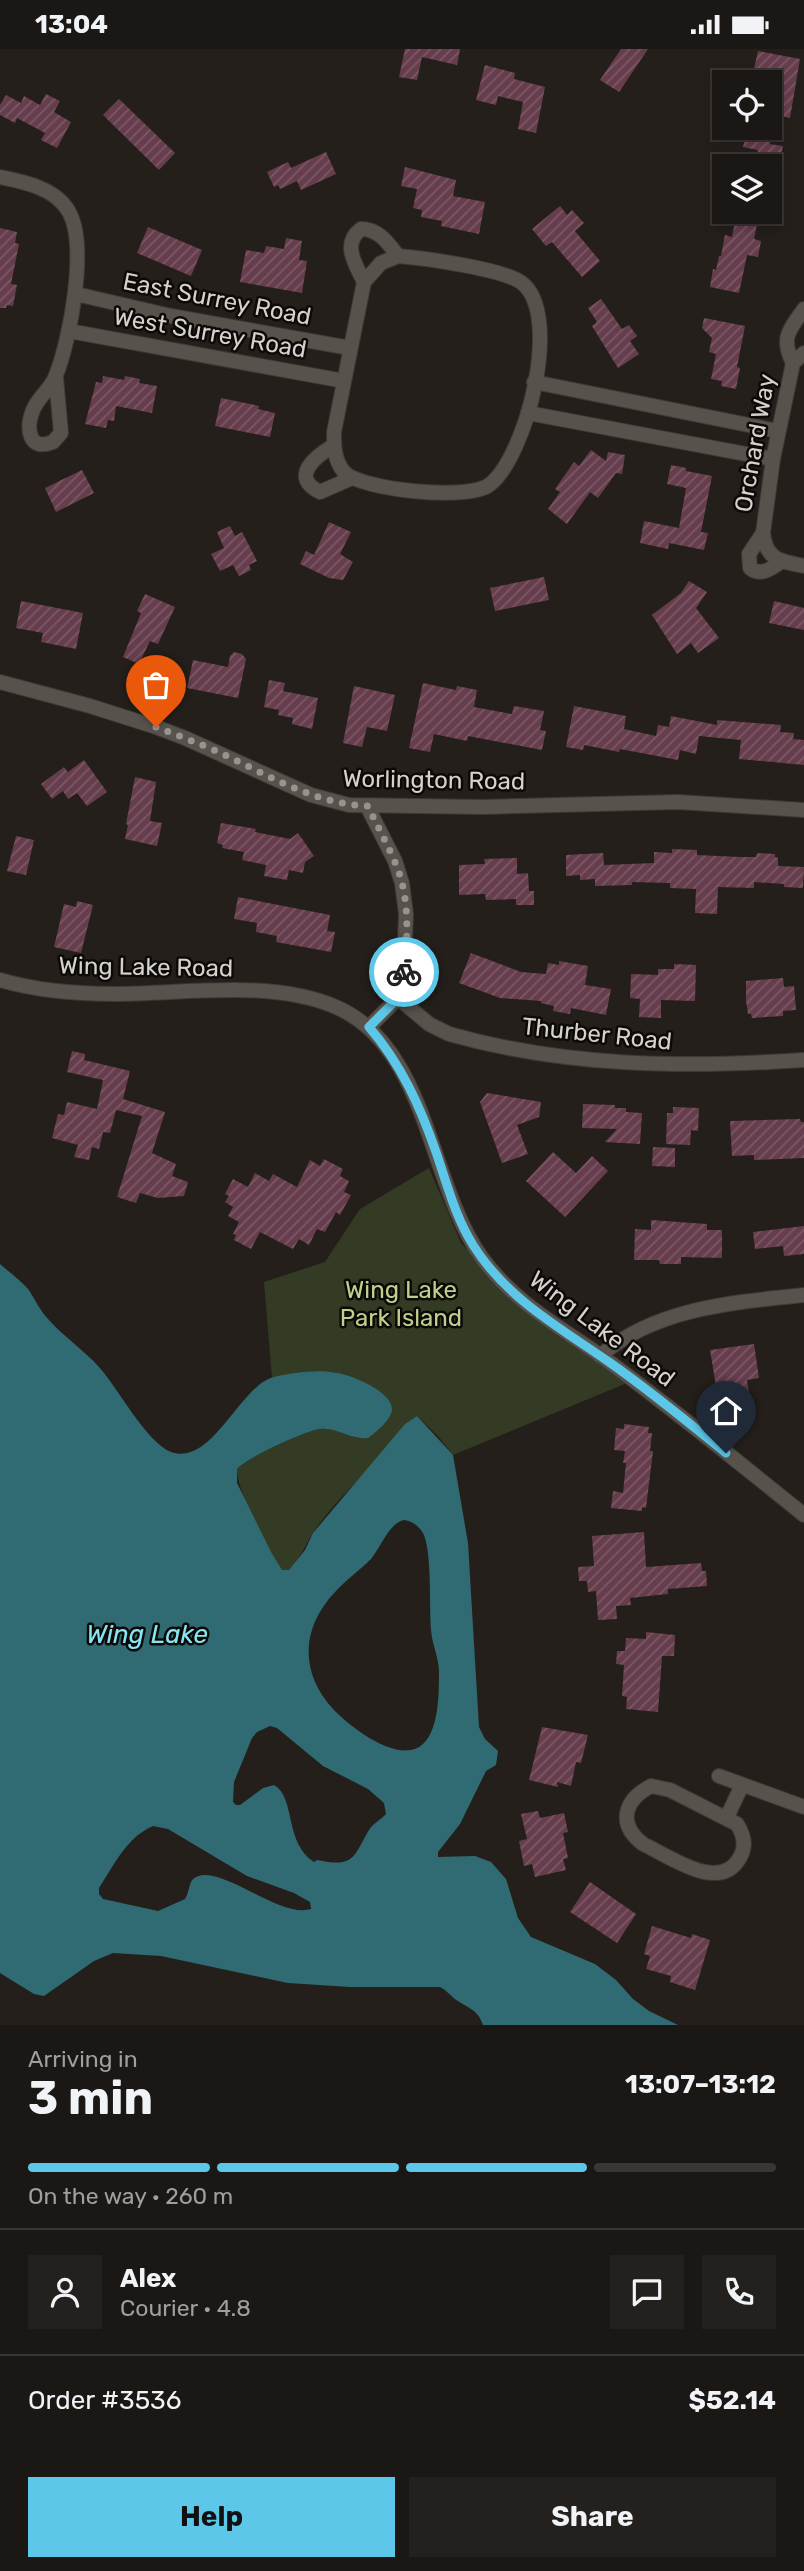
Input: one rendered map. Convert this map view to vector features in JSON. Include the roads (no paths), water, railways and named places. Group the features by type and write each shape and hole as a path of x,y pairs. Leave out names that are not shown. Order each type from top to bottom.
{"street":[{"path":"0,177 47,191 70,213 75,235 76,294 56,378"},
{"path":"364,282 350,250 355,233 361,229 372,230 385,239 398,256"},
{"path":"398,256 436,260 504,274 525,285 532,294 539,318 538,358 532,398 520,437 505,467 492,483 474,492 424,492 352,478 340,465 334,446 346,364 364,282 381,264 398,256"},
{"name":"East Surrey Road","path":"76,294 183,318 350,348"},
{"name":"Orchard Way","path":"762,533 768,552 782,561 759,573 750,568 749,554 762,533 772,459 799,358 788,353 787,337 790,327 804,311"},
{"name":"West Surrey Road","path":"69,331 344,381"},
{"path":"534,382 778,431"},
{"path":"528,413 772,459"},
{"path":"334,446 311,461 306,478 310,486 320,492 352,478"},
{"path":"782,561 804,566"},
{"name":"Worlington Road","path":"0,682 90,706 166,731 311,795 349,805 483,807 678,802 804,810"},
{"path":"368,806 395,860 405,898 404,968 398,998 369,1027"},
{"name":"Wing Lake Road","path":"0,980 37,988 91,993 273,993 335,1007 369,1027 408,1082 456,1212 484,1261 534,1312 668,1406 804,1515"},
{"name":"Thurber Road","path":"398,998 429,1024 449,1034 593,1061 702,1066 804,1060"},
{"path":"600,1356 631,1333 678,1315 804,1295"},
{"path":"719,1776 804,1807"},
{"path":"727,1817 742,1785"},
{"path":"651,1786 670,1790 727,1817 737,1823 743,1833 742,1854 731,1870 713,1875 643,1844 628,1828 626,1816 629,1804 638,1793 651,1786"}],"water":[{"name":"Wing Lake","path":"0,1264 28,1289 55,1326 107,1376 152,1437 171,1452 186,1453 200,1448 250,1394 274,1377 314,1371 337,1373 361,1381 386,1397 391,1403 391,1414 368,1438 320,1429 263,1452 237,1469 237,1483 282,1570 289,1570 305,1550 313,1533 405,1424 417,1416 453,1455 468,1543 479,1727 485,1739 498,1751 496,1765 486,1771 460,1824 438,1852 438,1857 475,1856 491,1862 506,1879 518,1918 531,1937 595,1964 649,2011 678,2025 483,2025 476,2013 440,1987 350,1987 288,1983 161,1956 113,1953 94,1961 44,1996 34,1994 0,1973","holes":["404,1520 418,1527 427,1544 431,1630 439,1680 437,1709 429,1736 414,1749 402,1750 376,1742 333,1709 314,1680 309,1650 311,1634 324,1605 371,1559 394,1526","270,1726 277,1728 323,1766 368,1789 384,1803 386,1814 371,1828 351,1858 339,1862 314,1862 305,1854 298,1844 285,1799 274,1785 263,1788 240,1805 233,1802 234,1782 257,1732","153,1826 168,1829 247,1876 294,1893 310,1902 311,1909 297,1910 282,1906 232,1882 203,1875 193,1879 185,1899 158,1911 103,1899 99,1888 128,1844"]}],"park label":[{"name":"Wing Lake Park Island","path":"401,1304"}]}
